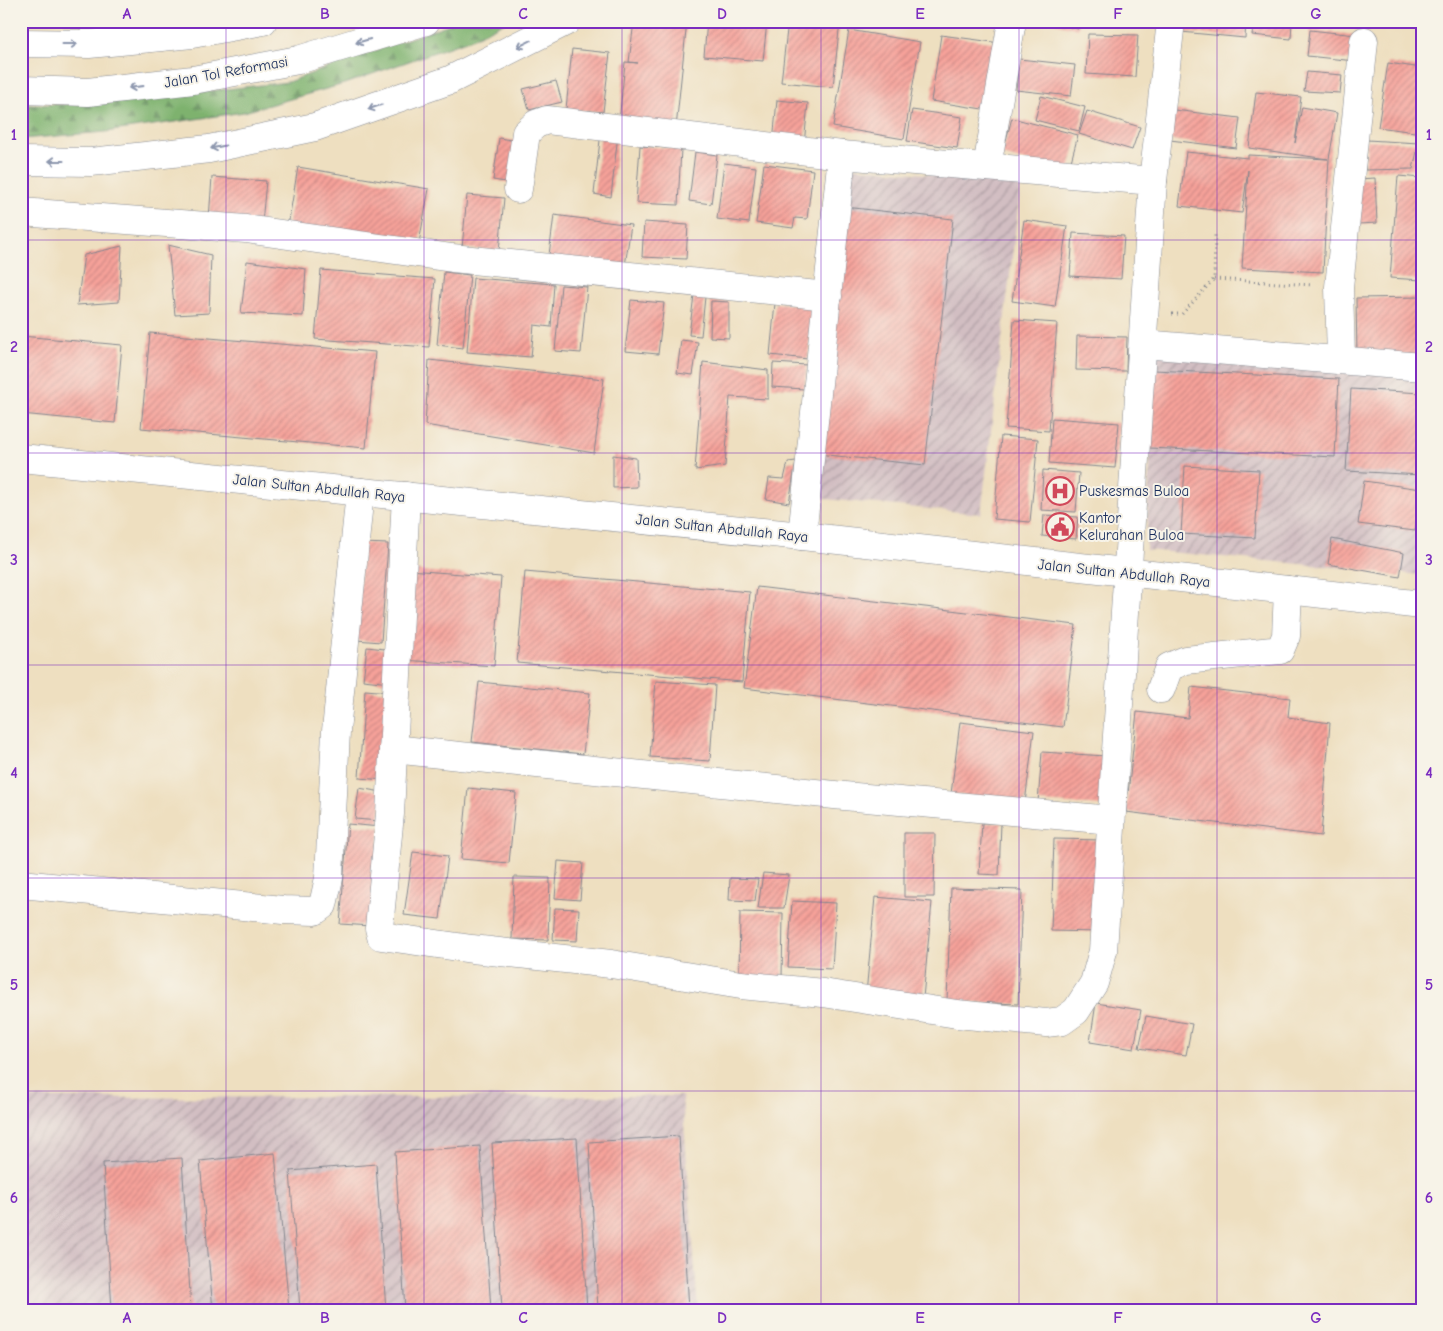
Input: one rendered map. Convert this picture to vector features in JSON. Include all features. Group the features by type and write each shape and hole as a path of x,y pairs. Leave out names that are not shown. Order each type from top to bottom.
{"main road":[{"path":"21,43 89,44 192,34 263,21"},
{"name":"Jalan Tol Reformasi","path":"21,90 88,92 193,80 298,60 426,21"},
{"path":"21,161 91,162 210,149 315,127 450,80 567,21"},
{"path":"987,167 1012,21"},
{"path":"406,496 393,749 379,928 380,934 383,937 612,964 741,985 823,993 957,1014 1046,1023 1062,1021 1076,1011 1094,983 1103,951 1121,695 1126,573 1153,181 1171,21"},
{"path":"1341,360 1339,287 1364,41"},
{"path":"518,189 526,133 536,124 547,120 842,155 1153,181"},
{"path":"802,536 842,155"},
{"path":"21,212 246,229 452,258 828,296"},
{"path":"1143,344 1422,367"},
{"name":"Jalan Sultan Abdullah Raya","path":"21,458 802,536 1422,605"},
{"path":"21,884 282,910 315,911 323,905 330,878 336,731 360,492"},
{"path":"1161,689 1166,670 1176,663 1186,660 1280,650 1286,636 1288,590"},
{"path":"393,749 844,796 1111,820"}],"path":[{"path":"1144,315 1182,314 1214,279 1215,234"},
{"path":"1214,279 1339,287"}],"shaded area":[{"path":"849,167 1021,183 981,514 815,498"},
{"path":"1155,352 1422,376 1422,575 1146,550"},
{"path":"682,1096 698,1310 21,1310 21,1098"}],"green space":[{"path":"458,21 507,21 469,40 344,84 244,112 105,132 21,139 21,105 97,104 288,82"}],"building":[{"path":"634,21 687,21 676,128 619,122 625,62 638,63 629,62"},
{"path":"707,21 767,21 763,61 704,56"},
{"path":"788,21 840,21 833,87 781,82"},
{"path":"1047,21 1080,21 1078,29"},
{"path":"1183,21 1246,21 1245,38 1181,32"},
{"path":"1254,21 1292,21 1291,39 1252,35"},
{"path":"849,30 920,42 904,139 833,127"},
{"path":"1310,30 1356,35 1355,61 1307,56"},
{"path":"1088,34 1138,35 1135,77 1086,74"},
{"path":"941,35 1000,43 989,110 931,101"},
{"path":"572,49 610,53 603,112 566,109"},
{"path":"1019,59 1075,65 1071,96 1016,90"},
{"path":"1388,63 1422,68 1422,133 1378,127"},
{"path":"1307,72 1342,75 1340,93 1304,91"},
{"path":"556,81 562,102 529,110 523,89"},
{"path":"1256,92 1301,97 1295,143 1302,107 1337,113 1329,159 1323,272 1242,268 1248,170 1242,213 1179,206 1186,152 1248,158 1248,155 1328,159 1249,148"},
{"path":"1041,96 1085,107 1079,131 1035,120"},
{"path":"777,100 808,103 804,145 773,142"},
{"path":"912,110 962,117 957,148 907,141"},
{"path":"1174,110 1240,118 1236,148 1170,140"},
{"path":"1087,111 1140,127 1132,150 1079,134"},
{"path":"1012,118 1078,135 1068,173 1002,155"},
{"path":"601,131 618,134 611,197 594,194"},
{"path":"499,138 517,141 511,183 493,180"},
{"path":"1367,140 1419,143 1413,169 1365,170"},
{"path":"640,146 681,149 678,205 636,203"},
{"path":"695,152 717,155 711,204 689,201"},
{"path":"724,163 756,167 749,223 717,219"},
{"path":"764,164 813,170 807,219 795,218 793,228 756,223"},
{"path":"298,167 429,189 418,248 288,226"},
{"path":"1398,176 1422,178 1422,280 1390,278"},
{"path":"212,177 266,181 262,223 209,219"},
{"path":"1375,178 1377,223 1359,224 1358,179"},
{"path":"467,195 504,198 499,251 462,248"},
{"path":"845,207 953,219 925,465 817,454"},
{"path":"554,215 631,225 624,273 548,263"},
{"path":"1024,220 1067,226 1055,307 1012,301"},
{"path":"644,222 688,225 686,259 642,257"},
{"path":"1073,233 1124,236 1121,279 1070,276"},
{"path":"168,245 211,255 209,313 175,315"},
{"path":"122,246 119,302 77,305 84,255"},
{"path":"247,261 306,269 303,316 241,313"},
{"path":"321,270 435,279 429,347 315,339"},
{"path":"444,272 470,275 463,348 437,345"},
{"path":"473,278 554,284 551,327 534,325 531,357 467,352"},
{"path":"561,285 587,287 581,353 555,351"},
{"path":"694,295 705,297 701,336 689,335"},
{"path":"1422,297 1422,355 1357,356 1356,298"},
{"path":"631,300 664,303 658,354 625,351"},
{"path":"711,301 729,302 729,338 710,337"},
{"path":"775,303 813,306 808,359 770,355"},
{"path":"1014,320 1057,323 1049,431 1006,428"},
{"path":"150,333 375,352 366,448 141,428"},
{"path":"21,336 122,345 115,423 21,414"},
{"path":"1077,336 1127,337 1126,371 1076,370"},
{"path":"681,340 698,342 693,375 677,373"},
{"path":"429,360 604,379 594,453 425,425"},
{"path":"703,362 768,370 768,399 730,397 725,466 695,470"},
{"path":"773,363 807,365 804,389 772,387"},
{"path":"1154,370 1339,379 1335,457 1149,448"},
{"path":"1351,389 1422,393 1422,475 1346,471"},
{"path":"1052,418 1119,423 1115,468 1049,463"},
{"path":"1001,436 1038,439 1030,522 994,519"},
{"path":"613,455 636,458 637,487 613,488"},
{"path":"796,461 789,503 766,499 769,478 784,479 788,462"},
{"path":"1185,466 1259,470 1255,538 1181,534"},
{"name":"Puskesmas Buloa","path":"1043,470 1079,473 1076,512 1041,510"},
{"path":"1364,481 1421,489 1415,531 1358,524"},
{"name":"Kantor Kelurahan Buloa","path":"1044,515 1078,517 1076,539 1042,536"},
{"path":"1332,539 1404,553 1400,577 1328,564"},
{"path":"363,543 388,544 381,642 356,640"},
{"path":"409,570 501,577 494,666 402,660"},
{"path":"525,572 750,592 742,682 517,663"},
{"path":"757,587 1076,625 1063,727 744,688"},
{"path":"367,647 394,650 390,683 363,680"},
{"path":"656,681 715,685 710,761 650,757"},
{"path":"479,682 590,693 583,754 472,742"},
{"path":"1191,687 1290,698 1288,717 1330,723 1321,836 1126,812 1137,712 1188,718"},
{"path":"365,690 391,692 385,780 359,778"},
{"path":"960,722 1034,731 1025,803 951,794"},
{"path":"1042,752 1106,756 1102,806 1038,802"},
{"path":"359,788 382,792 379,821 355,819"},
{"path":"468,788 516,793 509,863 461,859"},
{"path":"982,823 1001,823 999,875 979,874"},
{"path":"348,824 380,827 372,926 340,924"},
{"path":"904,833 935,833 934,897 904,897"},
{"path":"1054,839 1103,840 1100,932 1051,931"},
{"path":"413,852 448,856 440,919 404,915"},
{"path":"558,861 583,863 580,900 555,898"},
{"path":"763,873 789,875 784,908 758,908"},
{"path":"514,877 550,878 548,940 512,939"},
{"path":"730,878 758,879 755,901 729,900"},
{"path":"951,888 1022,890 1018,1004 947,1001"},
{"path":"875,897 932,902 923,998 866,994"},
{"path":"792,901 836,903 832,969 788,967"},
{"path":"555,908 579,909 577,941 553,940"},
{"path":"740,912 783,913 782,979 739,978"},
{"path":"1096,1003 1141,1010 1134,1049 1090,1042"},
{"path":"1146,1016 1192,1024 1186,1055 1139,1048"},
{"path":"679,1136 689,1310 598,1310 589,1142"},
{"path":"577,1138 587,1310 502,1310 492,1143"},
{"path":"480,1146 491,1310 405,1310 395,1152"},
{"path":"275,1153 289,1310 213,1310 200,1161"},
{"path":"182,1158 191,1310 112,1310 103,1163"},
{"path":"376,1164 386,1310 300,1310 290,1171"}],"place":[{"name":"Puskesmas Buloa","path":"1060,491"},
{"name":"Kantor Kelurahan Buloa","path":"1060,527"}]}
